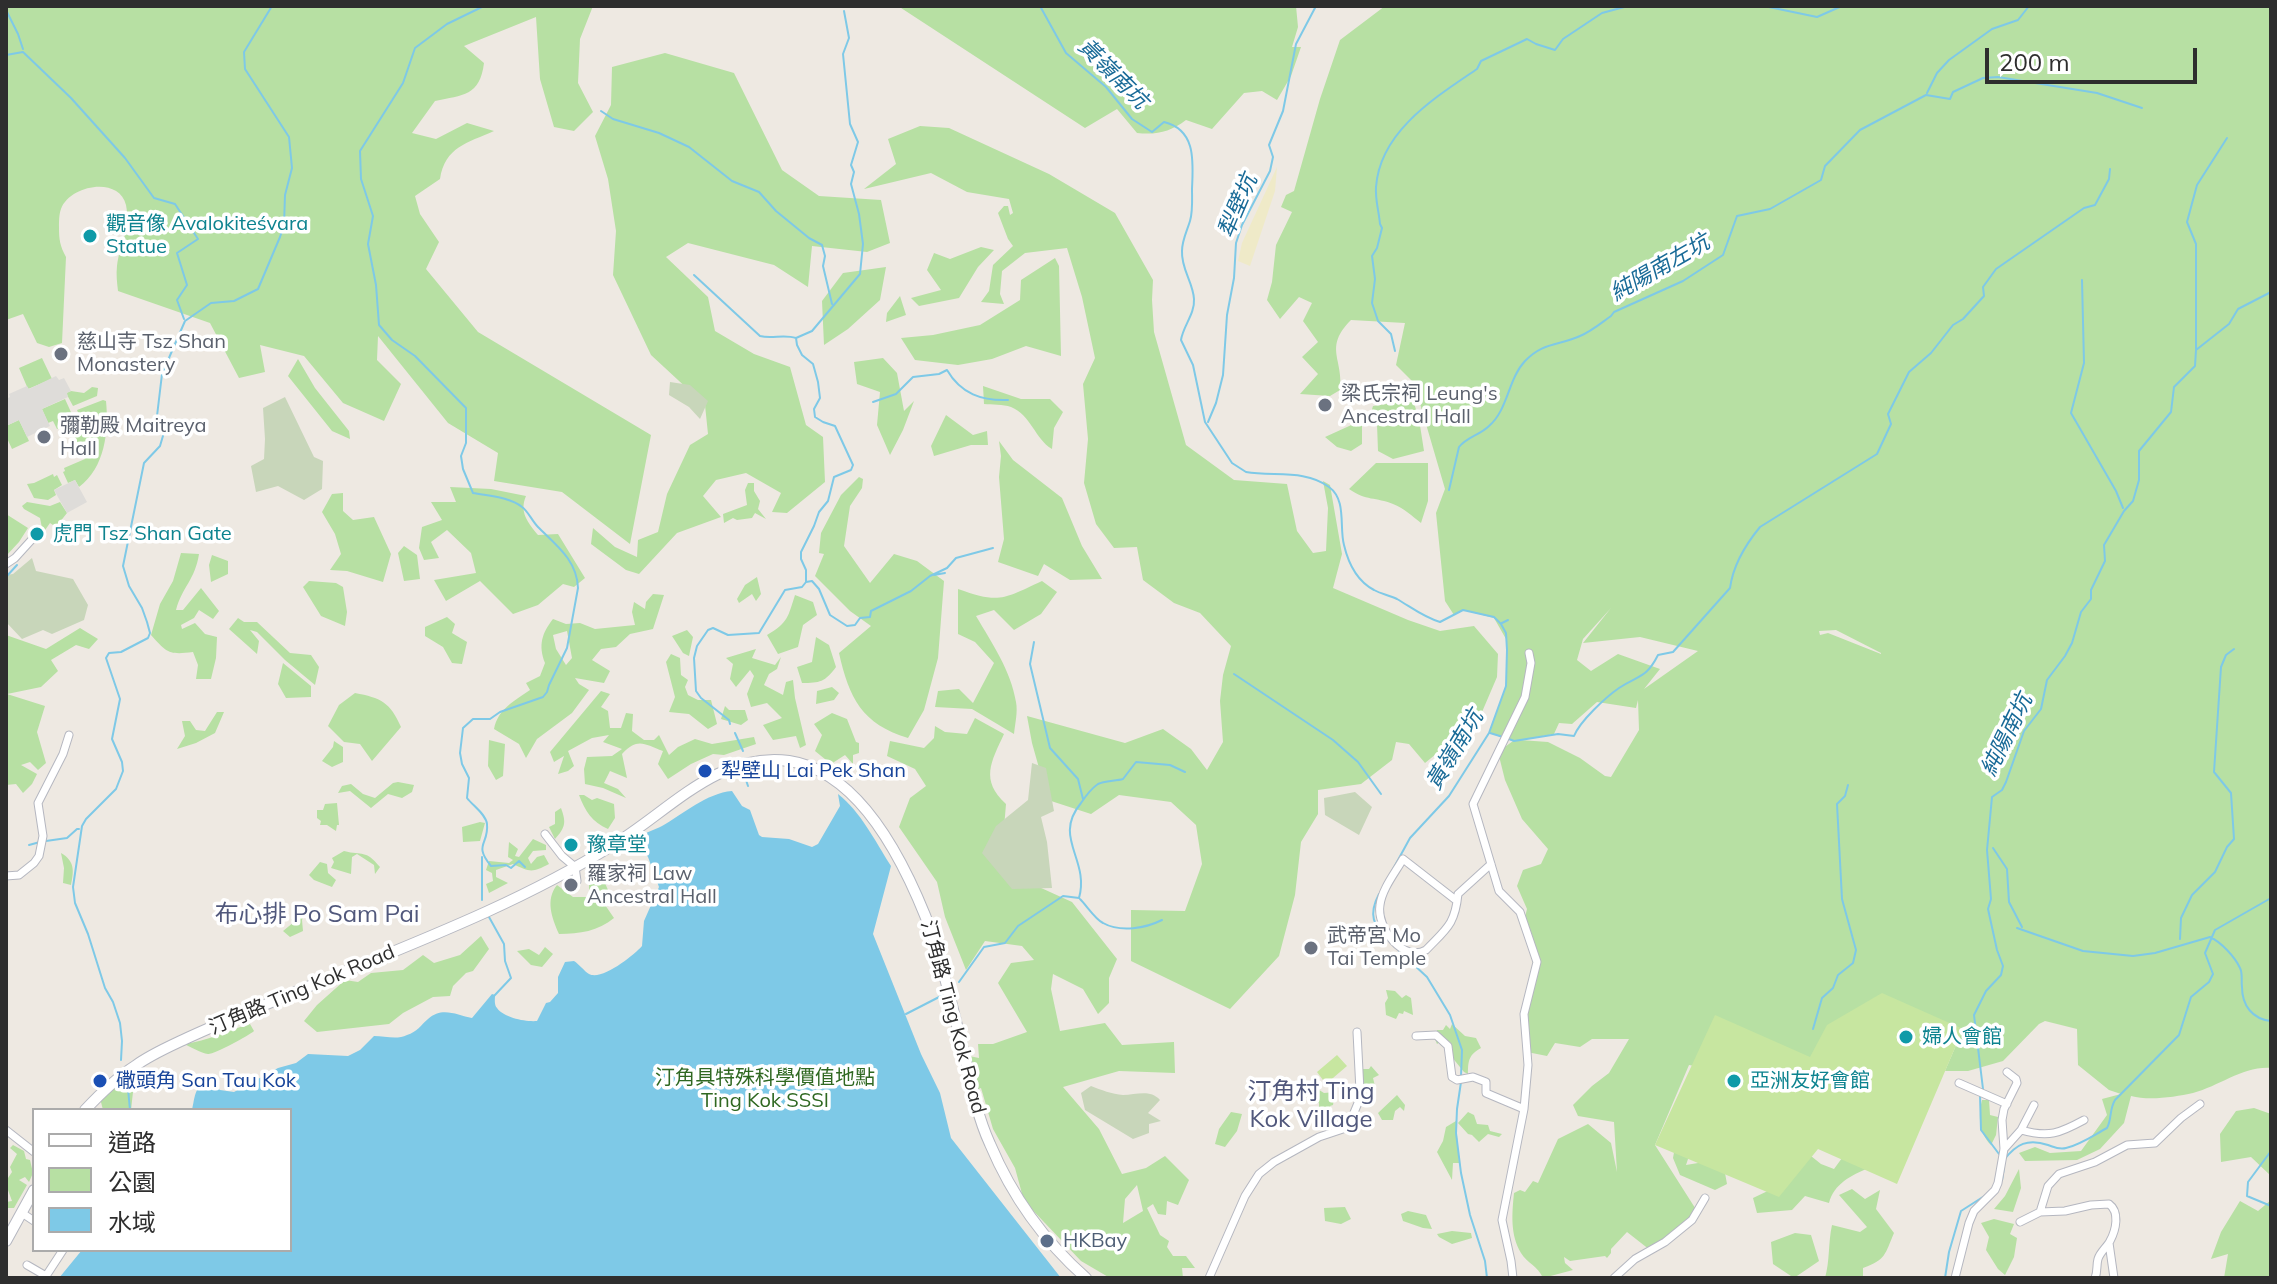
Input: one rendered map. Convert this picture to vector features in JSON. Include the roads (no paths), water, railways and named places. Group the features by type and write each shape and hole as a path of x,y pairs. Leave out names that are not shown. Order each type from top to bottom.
{"main road":[{"name":"汀角路 Ting Kok Road","path":"87,1108 123,1074 152,1055 223,1021 490,911 632,833 707,780 741,765 770,760 788,761 814,768 834,781 866,811 896,854 924,912 946,981 977,1109 989,1142 1007,1180 1031,1218 1086,1278"},
{"path":"6,1241 32,1194"}],"street":[{"path":"6,564 35,536"},
{"path":"1513,1278 1502,1220 1524,1109 1528,1065 1524,1014 1537,962 1520,912 1499,891 1473,804 1525,697 1531,663 1529,653"},
{"path":"6,876 19,875 39,856 42,841 38,803 63,754 69,735"},
{"path":"545,834 575,867 577,881"},
{"path":"1457,901 1403,859 1380,900 1381,923 1398,945 1409,952 1426,950 1454,920 1457,901 1458,894 1491,864"},
{"path":"1209,1278 1245,1196 1259,1174 1319,1137 1343,1129 1353,1115 1360,1091 1357,1032"},
{"path":"1416,1036 1436,1035 1448,1046 1452,1077 1457,1080 1473,1077 1486,1082 1486,1093 1524,1109"},
{"path":"1955,1278 1974,1211 1998,1183 2004,1149 2002,1120 2017,1083 2007,1072"},
{"path":"1959,1083 2007,1104"},
{"path":"2040,1212 2048,1186 2059,1174 2095,1162 2127,1145 2155,1143 2200,1104"},
{"path":"2004,1149 2021,1130 2034,1105"},
{"path":"2021,1130 2059,1134 2084,1120"},
{"path":"6,1130 32,1150"},
{"path":"1614,1278 1635,1259 1665,1242 1692,1220 1705,1198"},
{"path":"2020,1222 2040,1212 2109,1204 2116,1213 2114,1233 2098,1258 2095,1278"},
{"path":"22,1213 32,1220"},
{"path":"2109,1243 2114,1278"},
{"path":"27,1265 46,1276 62,1252"}],"water":[{"name":"汀角具特殊科學價值地點 Ting Kok SSSI","path":"732,791 742,806 750,810 762,837 789,839 812,847 818,844 840,806 838,794 867,827 891,866 873,934 940,1093 951,1138 1061,1278 59,1278 80,1252 292,1252 292,1108 192,1108 202,1083 206,1080 220,1090 234,1092 278,1068 296,1063 308,1054 348,1056 360,1050 374,1036 410,1034 439,1013 450,1012 472,1018 492,994 495,995 496,1007 510,1017 537,1021 546,1003 558,993 558,977 565,962 574,961 589,974 602,974 625,961 642,946 644,921 659,887 639,838 704,800"}],"waterway":[{"path":"121,1060 120,1023 75,903 73,887 82,826 116,789 123,771 112,739 120,699 106,658 109,653 121,652 148,638 150,633 123,566 144,463 160,446 165,429 157,416 162,374 185,321 211,303 234,301 258,289 284,225 285,195 292,168 289,137 245,69 244,52 272,6"},
{"path":"484,6 447,24 415,48 403,83 360,151 361,179 373,216 368,244 376,285 379,325 392,340 415,356 466,408 466,443 461,456 473,493 505,499 524,509 570,561 577,578 578,588 567,648 547,692 543,697 500,712 490,719 473,719 463,728 460,753 469,778 467,798 482,813 487,824 483,853 491,866 506,865 511,868 519,861 525,867"},
{"name":"黃嶺南坑","path":"1040,6 1066,53 1106,87 1132,119 1152,132 1164,122 1175,126 1188,140 1192,158 1192,209 1182,258 1194,299 1181,340 1193,365 1205,422 1232,463 1246,472 1310,478 1335,492 1351,564 1363,582 1374,590 1440,622 1463,610 1494,617 1506,633 1506,686 1489,733 1449,796 1410,838 1392,871"},
{"name":"犁壁坑","path":"1208,422 1223,375 1236,243 1270,171 1273,157 1269,145 1283,111 1296,44 1316,6"},
{"path":"1395,351 1391,334 1378,321 1372,303 1375,279 1372,256 1382,228 1376,187 1380,167 1399,132 1444,91 1477,69 1481,61 1527,39 1555,50 1563,39 1602,13 1628,6"},
{"path":"1764,6 1817,17 1842,6"},
{"path":"1927,93 1937,73 1949,60 1992,29 2018,20 2029,6"},
{"path":"6,10 23,49"},
{"path":"806,582 801,552 819,512 828,501 834,477 851,470 853,465 835,426 815,417 814,409 820,398 818,382 813,364 802,355 796,338 812,331 860,274 863,244 851,184 854,172 851,165 858,142 850,124 843,54 849,38 844,11"},
{"path":"6,55 23,52 71,98 125,158 154,198 175,204 198,239 177,253 187,285 177,300 184,319"},
{"name":"純陽南左坑","path":"1449,490 1459,447 1495,419 1525,361 1545,347 1584,334 1614,312 1683,281 1723,255 1737,216 1770,209 1821,180 1825,166 1860,130 1926,95 1950,99 1953,92 1983,78 1998,77 2097,93 2142,108"},
{"path":"601,111 613,119 659,133 689,147 732,181 759,192 776,211 822,245 825,256 823,266 832,304"},
{"path":"2196,349 2196,244 2187,222 2197,185 2227,138"},
{"path":"1509,739 1514,741 1558,734 1574,736 1607,697 1645,673 1658,655 1673,652 1730,588 1741,556 1760,527 1877,454 1891,424 1888,414 1909,372 1984,296 1983,287 1996,269 2084,208 2095,205 2109,179 2110,169"},
{"path":"694,275 760,336 796,338"},
{"path":"2082,280 2084,363 2071,413 2123,508"},
{"name":"純陽南坑","path":"1983,1089 1974,1015 1986,991 2001,975 2003,966 1988,909 1991,899 1987,850 1992,797 2002,790 2024,731 2041,709 2047,680 2072,643 2081,612 2091,599 2091,590 2105,561 2104,545 2133,501 2139,480 2139,451 2171,412 2174,387 2195,366 2196,350 2229,324 2238,309 2271,292"},
{"path":"873,402 896,394 913,377 947,370 959,385 973,394 1008,400"},
{"path":"730,724 696,691 694,658 697,646 708,630 713,628 728,635 759,633 785,590 802,587 812,581 819,589 830,615 847,626 855,625 860,618 870,617 871,611 947,568 956,558 993,548"},
{"path":"6,577 17,565"},
{"path":"934,575 945,573"},
{"path":"1502,623 1508,620"},
{"path":"1034,642 1030,664 1050,748 1078,779 1083,799"},
{"path":"2180,939 2181,918 2192,895 2215,872 2234,839 2231,793 2214,772 2221,667 2226,655 2234,649"},
{"path":"1234,674 1333,740 1358,762 1381,794"},
{"path":"735,733 743,751"},
{"path":"1490,733 1503,737"},
{"path":"959,982 984,947 1005,943 1018,926 1063,896 1079,898 1080,872 1070,827 1073,816 1093,788 1101,783 1123,779 1136,762 1170,765 1185,772"},
{"path":"746,780 748,786"},
{"path":"1813,1029 1822,998 1833,988 1838,975 1853,963 1856,950 1842,899 1837,804 1845,796 1848,785"},
{"path":"46,841 67,838 79,829"},
{"path":"29,845 40,842"},
{"path":"1993,848 2007,869 2009,902 2022,927"},
{"path":"482,857 482,900"},
{"name":"黃嶺南坑","path":"1379,894 1374,919 1389,941"},
{"path":"2004,1160 2023,1144 2034,1142 2063,1149 2107,1128 2115,1100 2179,1035 2191,997 2209,982 2213,974 2205,953 2215,930 2271,898"},
{"path":"1080,899 1097,919 1110,926 1133,928 1162,920"},
{"path":"489,917 504,944 505,961 511,978 494,996"},
{"path":"2017,928 2083,951 2133,956 2210,937 2223,946 2238,964 2242,994 2249,1010 2271,1021"},
{"name":"黃嶺南坑","path":"1399,951 1427,977 1450,1015 1462,1050 1461,1076"},
{"path":"906,1014 943,995"},
{"path":"127,1078 130,1108"},
{"name":"黃嶺南坑","path":"1461,1082 1456,1133 1461,1173 1487,1278"},
{"name":"純陽南坑","path":"1980,1095 1981,1130 1999,1154"},
{"path":"2271,1151 2248,1182 2247,1196 2271,1206"},
{"name":"純陽南坑","path":"2002,1180 2004,1167"},
{"name":"純陽南坑","path":"1945,1278 1961,1211 1986,1195"}],"place":[{"name":"觀音像 Avalokiteśvara Statue","path":"90,236"},
{"name":"慈山寺 Tsz Shan Monastery","path":"61,354"},
{"name":"梁氏宗祠 Leung's Ancestral Hall","path":"1325,405"},
{"name":"彌勒殿 Maitreya Hall","path":"44,437"},
{"name":"虎門 Tsz Shan Gate","path":"37,534"},
{"name":"犁壁山 Lai Pek Shan","path":"705,771"},
{"name":"豫章堂","path":"571,845"},
{"name":"羅家祠 Law Ancestral Hall","path":"571,885"},
{"name":"武帝宮 Mo Tai Temple","path":"1311,948"},
{"name":"婦人會館","path":"1906,1037"},
{"name":"䃟頭角 San Tau Kok","path":"100,1081"},
{"name":"亞洲友好會館","path":"1734,1081"},
{"name":"HKBay","path":"1047,1241"}],"district":[{"name":"布心排 Po Sam Pai","path":"317,915"},
{"name":"汀角村 Ting Kok Village","path":"1311,1106"}]}
